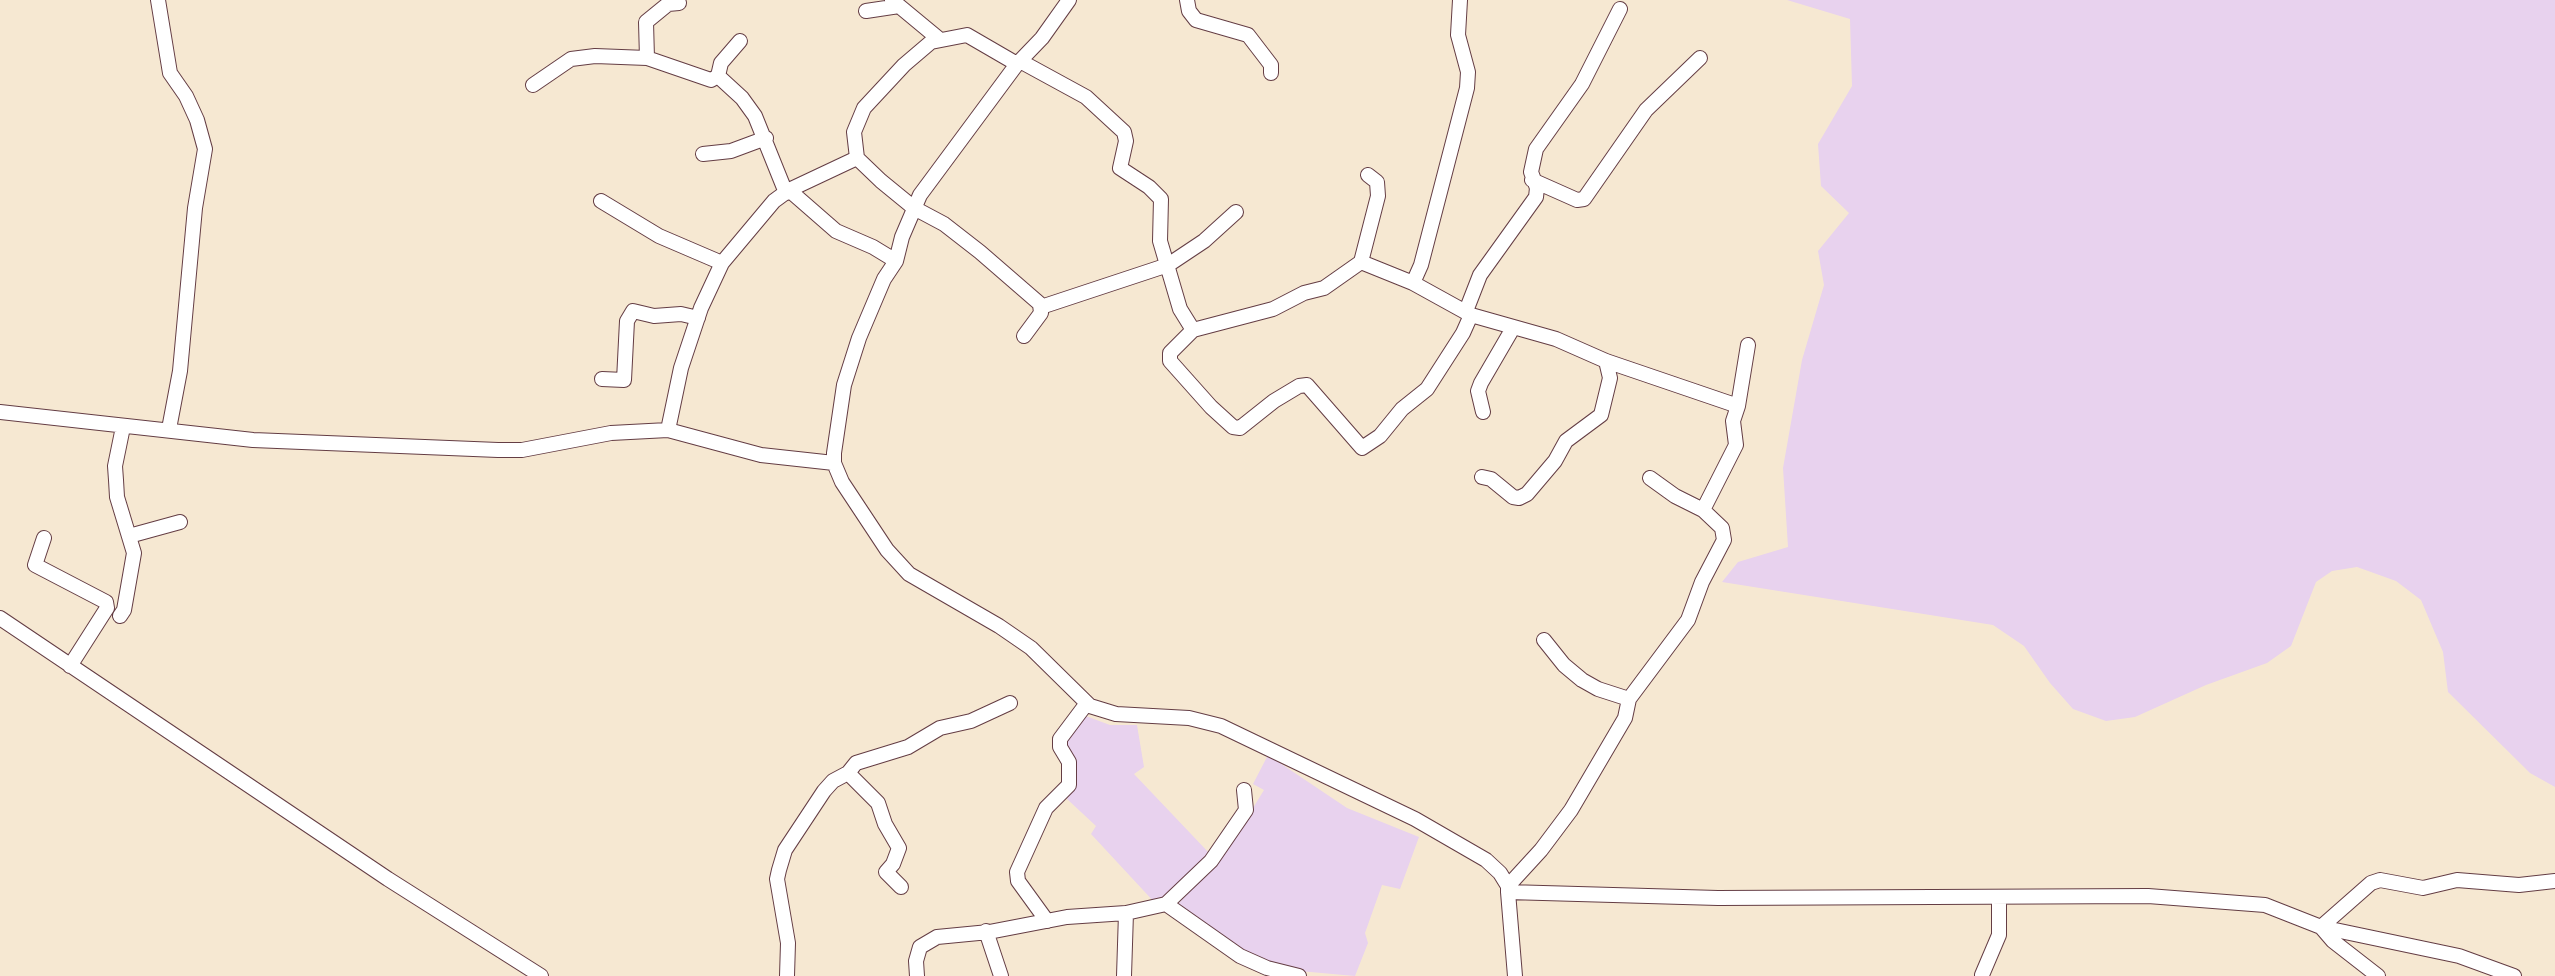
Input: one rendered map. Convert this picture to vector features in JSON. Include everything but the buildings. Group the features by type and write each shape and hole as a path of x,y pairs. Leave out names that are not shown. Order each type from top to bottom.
{"street":[{"path":"158,0 170,73 190,104 205,149 193,220 180,371 169,429"},
{"path":"1069,0 1042,38 1018,63 920,195 902,237 896,261 884,279 859,338 844,385 834,463 847,490 899,564 921,582 999,626 1031,648 1087,703 1116,714 1189,718 1221,726 1415,819 1486,860 1500,873 1508,889 1515,976"},
{"path":"1187,0 1189,11 1196,20 1248,35 1270,65 1271,73"},
{"path":"1413,283 1421,265 1467,88 1468,72 1458,35 1460,0"},
{"path":"647,58 646,22 668,4 679,3"},
{"path":"866,11 896,3 939,39"},
{"path":"1368,175 1377,183 1378,196 1361,262 1324,288 1304,293 1273,309 1193,330 1170,352 1170,361 1211,407 1233,427 1240,428 1274,401 1299,386 1307,385 1331,409 1362,448 1380,436 1402,409 1427,389 1463,333 1480,275 1536,197 1537,188 1532,180 1531,166 1536,149 1582,84 1620,9"},
{"path":"1024,336 1041,313 1041,307 980,252 945,224 914,208 857,158 854,132 864,108 904,65 928,43 939,39 967,35 1086,97 1124,132 1126,141 1120,168 1149,187 1161,199 1160,238 1180,309 1193,330"},
{"path":"533,85 572,58 595,56 647,58 711,80 718,76 721,63 740,41"},
{"path":"1532,180 1577,200 1584,199 1646,110 1700,58"},
{"path":"718,76 749,108 766,138 778,178 788,192 836,231 873,247 896,261"},
{"path":"703,154 731,151 766,138"},
{"path":"668,430 681,368 698,318 722,263 774,201 857,158"},
{"path":"601,201 659,236 722,263"},
{"path":"1041,307 1168,265 1204,241 1236,212"},
{"path":"1361,262 1413,283 1468,313 1556,339 1606,361 1738,406"},
{"path":"602,379 624,380 627,321 633,311 654,316 681,314 698,318"},
{"path":"1483,412 1478,391 1480,383 1513,328"},
{"path":"1703,510 1736,445 1733,421 1738,406 1748,345"},
{"path":"1482,477 1491,479 1513,497 1519,498 1527,494 1555,461 1566,441 1601,415 1610,378 1606,361"},
{"path":"0,412 253,440 498,450 522,450 611,434 668,430 761,454 834,463"},
{"path":"120,616 126,602 134,553 117,496 115,466 123,427"},
{"path":"1508,889 1571,810 1625,718 1629,699 1688,620 1702,582 1724,540 1722,528 1703,510 1675,496 1650,478"},
{"path":"129,536 180,522"},
{"path":"44,538 35,565 106,602 107,608 70,666"},
{"path":"0,618 388,879 541,976"},
{"path":"1544,640 1563,665 1582,680 1629,699"},
{"path":"787,976 788,943 777,879 780,861 799,826 824,791 833,781 848,773 856,763 908,747 940,728 971,721 1010,703"},
{"path":"1047,921 1018,881 1017,872 1046,808 1070,785 1069,762 1060,747 1060,739 1087,703"},
{"path":"848,773 878,803 885,824 899,848 893,864 886,873 901,887"},
{"path":"917,976 917,954 926,942 958,933 1126,913 1166,904 1190,882 1226,842 1246,810 1244,790"},
{"path":"2321,927 2371,883 2380,880 2423,888 2457,880 2519,885 2555,880"},
{"path":"1508,889 1718,898 2148,896 2265,905 2321,927 2459,956 2514,976"},
{"path":"1982,975 1999,935 1999,897"},
{"path":"1166,904 1240,956 1267,969 1299,976"},
{"path":"1125,976 1126,913"},
{"path":"2321,927 2333,941 2378,976"},
{"path":"986,931 1000,976"},
{"path":"515,976 523,963"}],"shaded area":[{"path":"1787,0 2555,0 2555,787 2530,773 2448,692 2443,652 2421,600 2396,581 2357,567 2332,571 2316,582 2291,646 2267,663 2206,685 2135,717 2106,721 2073,709 2050,683 2024,646 1993,625 1722,582 1738,562 1788,547 1783,468 1802,360 1824,285 1818,251 1849,213 1821,186 1818,144 1852,86 1850,19"},
{"path":"1083,715 1110,725 1137,725 1144,767 1134,774 1211,855 1156,904 1091,834 1096,826 1067,799 1075,778 1063,745"},
{"path":"1268,755 1347,808 1419,837 1400,889 1382,885 1365,933 1368,943 1355,976 1288,970 1256,958 1176,906 1225,854 1264,790 1253,784"}]}
